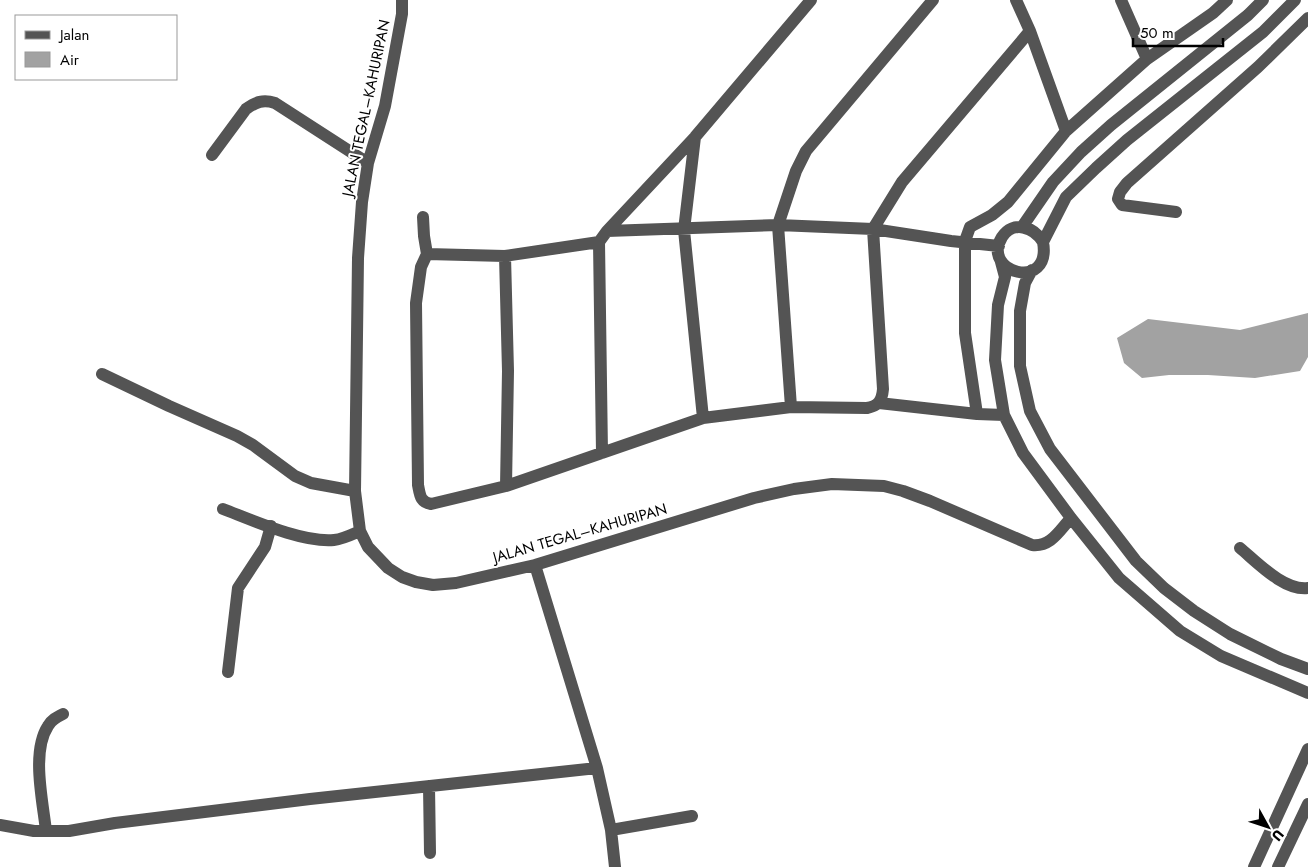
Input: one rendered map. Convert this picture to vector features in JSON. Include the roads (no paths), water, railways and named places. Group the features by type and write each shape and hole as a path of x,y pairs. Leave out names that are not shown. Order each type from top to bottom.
{"street":[{"name":"JALAN TEGAL–KAHURIPAN","path":"402,0 402,14 385,106 368,163 362,202 358,258 355,491 360,531 368,547 388,568 402,577 416,582 433,585 456,583 536,565 754,498 794,488 832,484 884,486 903,491 1032,545 1041,546 1049,542 1071,518"},
{"path":"602,453 603,236 695,137 811,0"},
{"path":"791,407 778,225 796,171 806,152 934,0"},
{"path":"1016,0 1030,31 1066,131"},
{"path":"1121,0 1147,59"},
{"path":"977,414 964,333 965,242 970,227 992,215 1008,202 1066,131 1147,59 1213,13 1227,0"},
{"path":"1022,227 1053,182 1081,152 1111,125 1248,15 1263,0"},
{"path":"1043,242 1066,197 1096,168 1126,140 1263,32 1295,0"},
{"path":"1176,212 1122,205 1118,199 1120,192 1258,67 1308,18"},
{"path":"424,217 424,236 427,254 420,267 416,303 418,485 420,497 423,501 431,504 506,486 703,418 791,407 874,407 879,403 883,390 874,229 902,182 1030,31"},
{"path":"212,155 246,109 253,103 267,101 275,103 368,163"},
{"path":"695,137 684,230 703,418"},
{"path":"427,254 505,256 603,236 778,225 874,229 951,241 999,246"},
{"path":"1022,227 1031,229 1038,234 1043,242 1044,250 1043,258 1038,265 1024,273 1015,272 1007,268 999,257 1001,238 1014,228 1022,227"},
{"path":"505,256 508,371 506,486"},
{"path":"1002,262 1004,277 998,305 996,360 1004,415 1023,453 1071,518 1119,578 1180,631 1221,656 1308,692"},
{"path":"1032,270 1025,283 1020,311 1020,366 1030,411 1050,449 1136,561 1164,588 1194,611 1230,634 1281,659 1308,669"},
{"path":"102,374 237,436 253,445 295,476 311,483 355,491"},
{"path":"879,403 977,414 1004,415"},
{"path":"222,509 302,536 320,540 334,540 360,531"},
{"path":"228,672 238,588 265,547 271,526"},
{"path":"1240,548 1279,580 1302,589 1308,588"},
{"path":"536,565 597,768 612,830 615,867"},
{"path":"46,831 39,764 42,740 48,726 53,720 63,714"},
{"path":"1254,867 1308,749"},
{"path":"0,825 46,831 69,831 124,822 597,768"},
{"path":"429,786 430,853"},
{"path":"1278,867 1308,804"},
{"path":"612,830 692,816"}],"water":[{"path":"1308,313 1308,357 1300,371 1255,378 1169,375 1142,378 1124,363 1117,338 1148,319 1240,330"}]}
